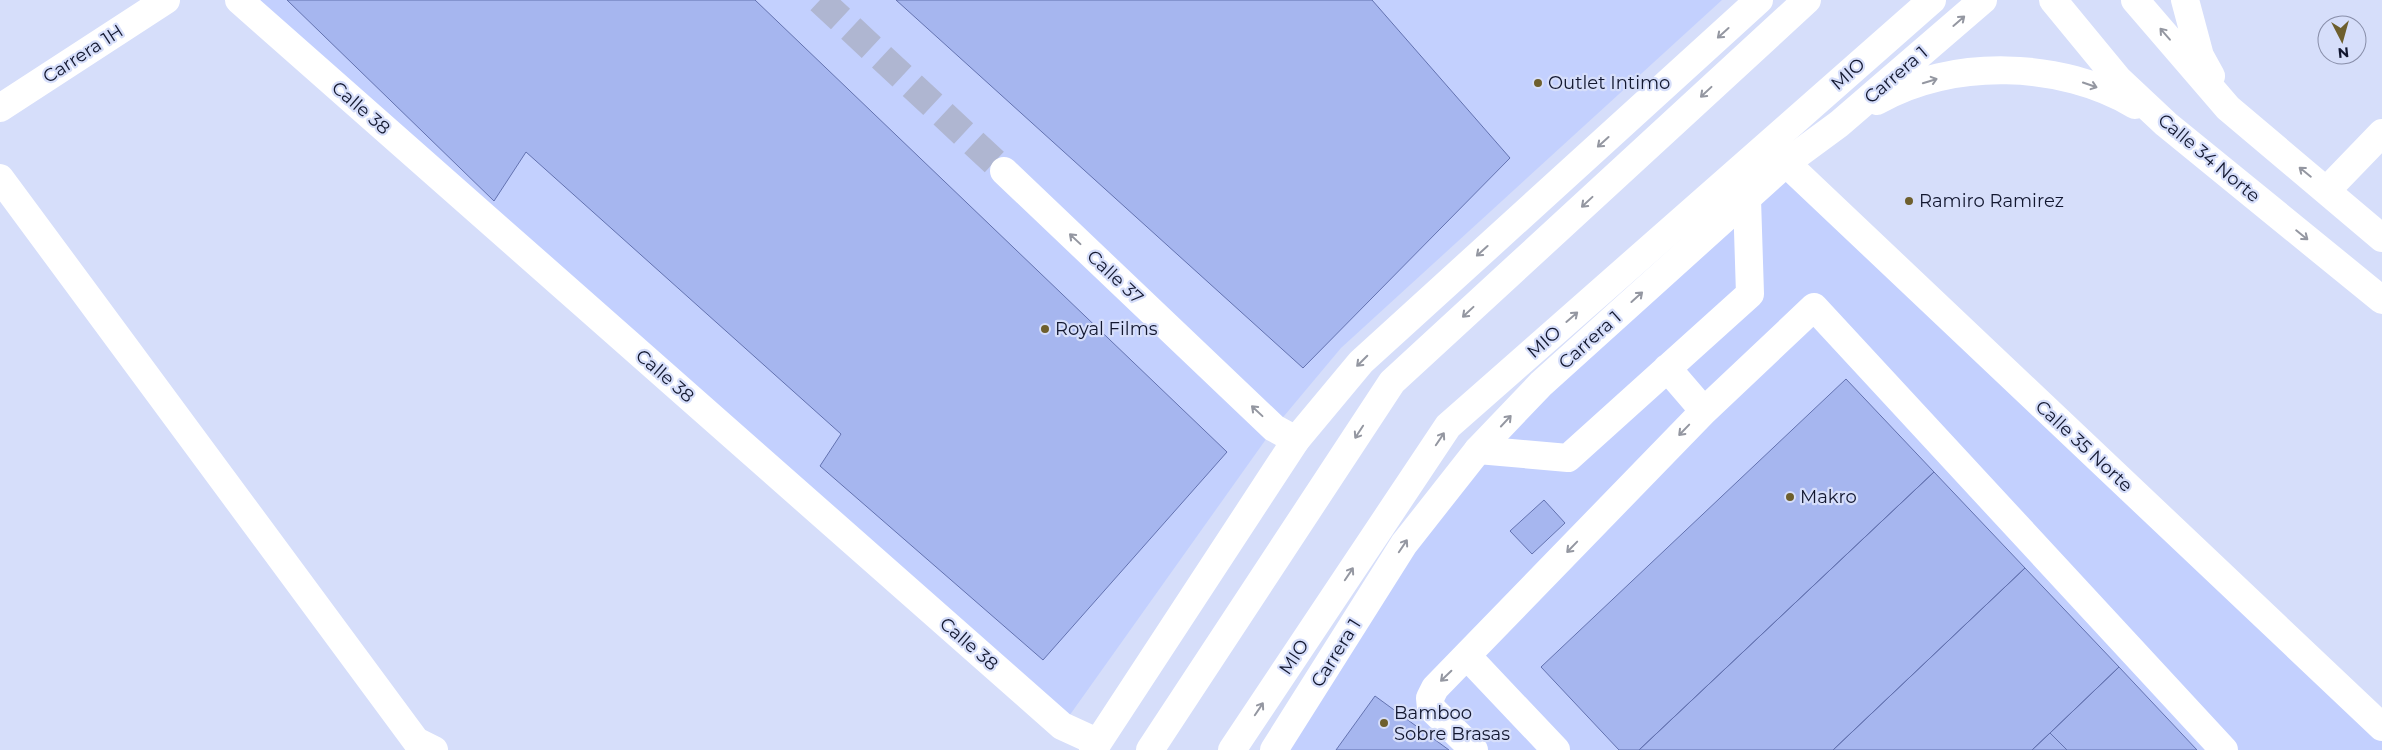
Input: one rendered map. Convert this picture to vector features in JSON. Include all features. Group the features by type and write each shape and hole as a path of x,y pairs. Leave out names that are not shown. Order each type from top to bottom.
{"street":[{"name":"Carrera 1H","path":"0,108 166,0"},
{"name":"Calle 38","path":"239,0 1062,726 1095,746"},
{"path":"1150,750 1392,382 1807,0"},
{"name":"MIO","path":"1232,750 1448,426 1932,0"},
{"name":"Carrera 1","path":"1274,750 1404,544 1478,450 1541,384 1786,163 1839,124 1983,0"},
{"name":"Calle 34 Norte","path":"2053,0 2118,79 2166,124 2382,300"},
{"path":"2135,0 2228,108 2382,238"},
{"path":"2185,0 2200,56 2228,108"},
{"path":"1095,746 1296,440 1360,362 1749,3"},
{"path":"1839,124 1893,92 1952,74 2014,69 2068,77 2119,95 2166,124"},
{"path":"2327,190 2382,133"},
{"name":"Calle 35 Norte","path":"1786,163 2382,727"},
{"name":"Calle 37","path":"1004,171 1274,428 1296,440"},
{"path":"0,178 416,741 434,750"},
{"path":"1478,450 1568,458 1750,294 1747,198"},
{"path":"1474,750 1431,708 1430,698 1435,688 1704,411 1814,307 2224,750"},
{"path":"1667,368 1704,411"},
{"path":"1467,656 1556,750"}],"shaded area":[{"path":"239,0 1722,0 1341,348 1274,428 1062,726"},
{"name":"Makro","path":"1786,163 2382,727 2382,750 1449,750 1375,697 1336,750 1274,750 1478,450"}],"building":[{"path":"287,0 755,0 1227,452 1043,660 820,466 841,434 526,152 494,201"},
{"path":"896,0 1372,0 1510,158 1303,368"},
{"path":"1846,379 1934,472 1639,750 1619,750 1541,667"},
{"path":"1934,472 2025,568 1833,750 1639,750"},
{"path":"1544,500 1565,523 1532,554 1510,531"},
{"path":"2025,568 2119,667 2050,733 2032,750 1833,750"},
{"path":"2119,667 2197,750 2067,750 2050,733"},
{"name":"Bamboo Sobre Brasas","path":"1375,696 1449,750 1336,750"},
{"path":"2050,733 2067,750 2032,750"}],"tunnel":[{"path":"820,0 1004,171"}],"place":[{"name":"Outlet Intimo","path":"1538,83"},
{"name":"Ramiro Ramirez","path":"1909,201"},
{"name":"Royal Films","path":"1045,329"},
{"name":"Makro","path":"1790,497"},
{"name":"Bamboo Sobre Brasas","path":"1384,723"}]}
